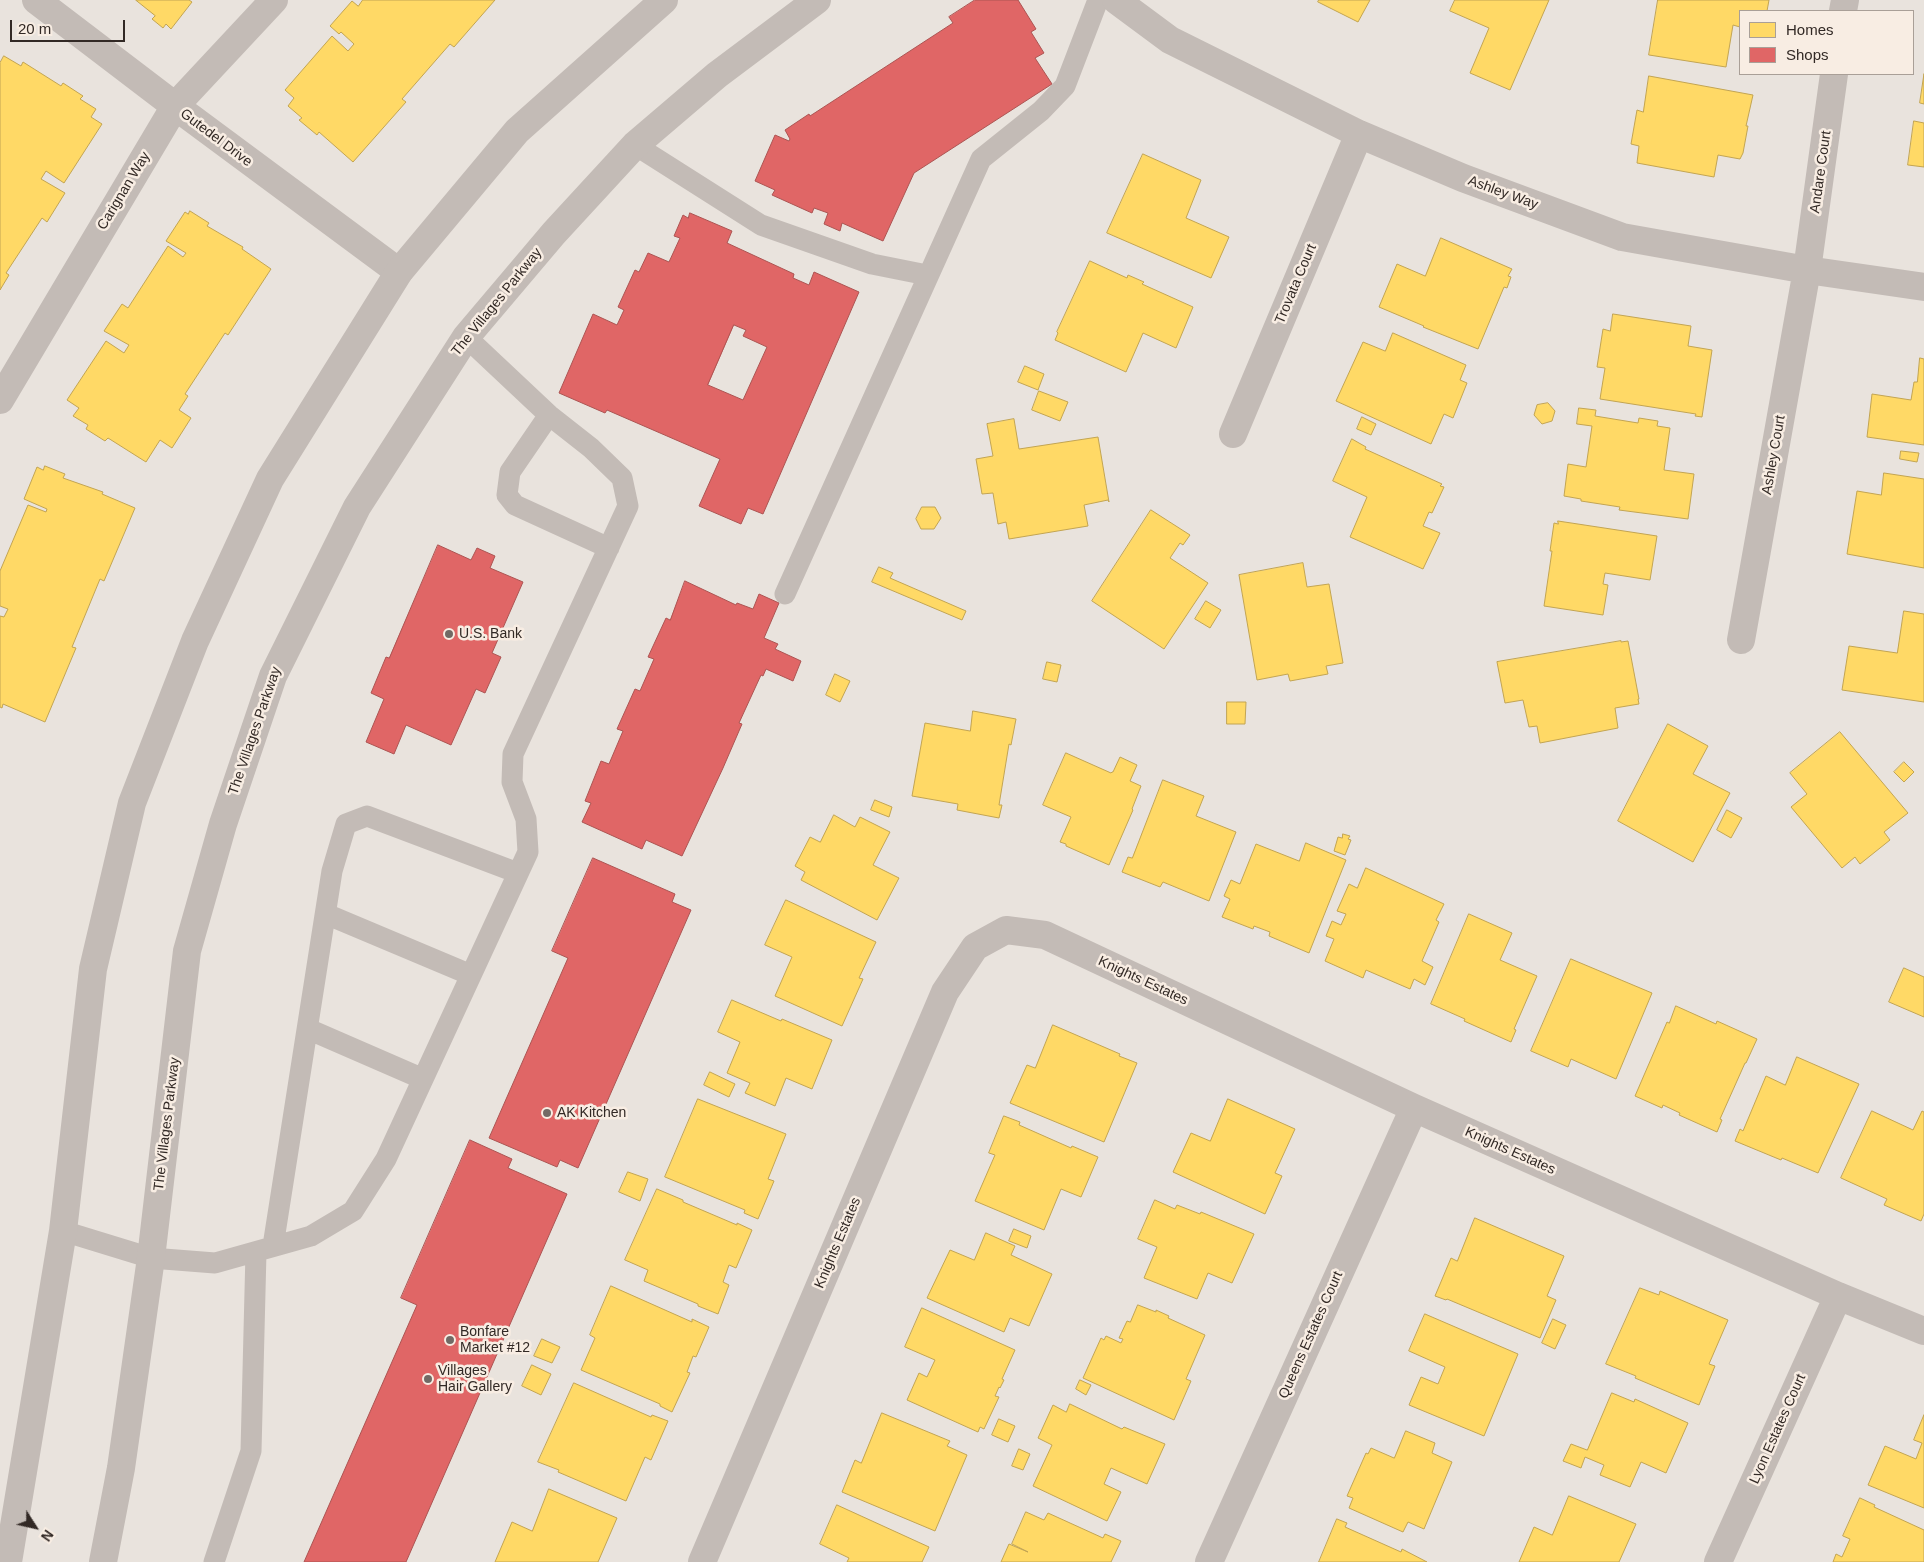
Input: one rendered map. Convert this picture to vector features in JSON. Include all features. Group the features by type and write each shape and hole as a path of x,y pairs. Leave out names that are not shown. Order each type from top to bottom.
{"street":[{"name":"Gutedel Drive","path":"36,0 399,272"},
{"name":"Carignan Way","path":"0,400 175,106 274,0"},
{"path":"8,1562 63,1231 93,969 132,803 195,641 270,479 399,272 517,132 664,0"},
{"name":"The Villages Parkway","path":"103,1562 121,1468 151,1258 187,951 223,824 273,676 357,507 466,337 554,233 636,146 717,75 818,0"},
{"name":"Ashley Way","path":"1116,0 1170,40 1359,134 1463,178 1622,236 1807,270 1924,288"},
{"name":"Andare Court","path":"1807,270 1834,75"},
{"name":"Trovata Court","path":"1233,434 1359,134"},
{"name":"Ashley Court","path":"1741,640 1807,270"},
{"name":"Knights Estates","path":"702,1562 945,992 975,947 1006,930 1045,935 1414,1108 1838,1296 1924,1332"},
{"name":"Queens Estates Court","path":"1209,1562 1414,1108"},
{"name":"Lyon Estates Court","path":"1718,1562 1838,1296"}],"lane":[{"path":"785,594 981,159 1041,112 1065,86 1098,0"},
{"path":"636,146 761,225 872,264 928,275"},
{"path":"63,1231 151,1258 215,1263 311,1236 353,1211 386,1159 528,852 526,819 512,782 513,754 628,506 622,478 591,448 549,415 466,337"},
{"path":"549,415 510,472 507,494 515,505 609,548"},
{"path":"214,1562 251,1451 265,1249 308,1029 332,871 346,824 367,816 518,873"},
{"path":"326,914 471,974"},
{"path":"308,1029 423,1079"}],"building: Homes":[{"path":"136,0 189,0 192,2 171,29 166,24 163,28 152,19 155,16"},
{"path":"363,0 495,0 454,47 450,44 402,99 406,102 353,162 319,132 317,135 299,120 302,118 288,106 294,98 285,90 332,36 348,51 354,44 341,32 339,34 330,26 352,1 358,6"},
{"path":"1319,0 1370,0 1358,22 1318,2"},
{"path":"1455,0 1549,0 1510,90 1470,73 1489,28 1450,11"},
{"path":"1658,0 1769,0 1767,10 1739,10 1739,27 1733,25 1726,67 1649,55"},
{"path":"4,56 21,66 23,62 61,86 63,83 83,96 80,99 96,109 91,117 102,124 64,183 46,171 41,179 65,193 47,222 42,218 6,273 9,275 0,290 0,63"},
{"path":"1924,74 1924,104 1920,103"},
{"path":"1649,76 1753,95 1746,126 1748,126 1743,153 1740,159 1718,155 1714,177 1637,163 1639,146 1631,144 1637,110 1643,112"},
{"path":"1914,121 1924,123 1924,167 1908,165"},
{"path":"1143,154 1201,180 1186,218 1229,237 1211,278 1107,233"},
{"path":"190,211 209,223 207,226 243,247 242,249 271,269 228,335 225,333 185,394 188,396 179,410 191,418 172,448 160,440 146,462 108,438 105,441 86,429 88,425 73,416 79,408 67,400 106,341 124,353 129,345 104,331 122,304 128,308 168,246 183,257 186,253 166,241 185,212 188,214"},
{"path":"1441,238 1512,269 1508,276 1511,277 1507,288 1504,287 1478,349 1379,307 1397,264 1425,276"},
{"path":"1090,261 1127,278 1128,275 1144,282 1142,284 1193,307 1176,348 1143,333 1126,372 1055,340"},
{"path":"1613,314 1691,326 1688,346 1712,350 1702,417 1695,416 1696,414 1600,399 1605,368 1597,367 1603,329 1610,331"},
{"path":"1393,333 1466,365 1460,380 1467,383 1453,418 1444,414 1431,444 1336,401 1363,342 1385,351"},
{"path":"1920,358 1924,359 1924,445 1867,437 1872,394 1911,400 1914,382 1917,382"},
{"path":"1025,366 1044,374 1038,390 1018,382"},
{"path":"1039,391 1068,402 1060,421 1032,410"},
{"path":"1548,403 1555,411 1552,421 1542,424 1534,415 1537,405"},
{"path":"1579,408 1596,410 1595,416 1638,423 1639,418 1658,421 1657,426 1670,428 1664,470 1694,474 1688,519 1619,510 1620,507 1581,501 1581,499 1564,496 1568,464 1586,467 1592,426 1577,424"},
{"path":"1362,417 1376,424 1371,435 1357,429"},
{"path":"1014,419 1019,449 1098,437 1109,502 1108,500 1084,505 1088,526 1009,539 1006,522 998,524 993,493 982,494 976,459 993,456 987,424"},
{"path":"1352,439 1366,447 1365,449 1442,484 1440,486 1444,487 1432,513 1429,512 1423,526 1440,533 1423,569 1350,537 1367,497 1333,481"},
{"path":"1901,451 1919,453 1917,462 1900,459"},
{"path":"45,466 65,474 63,478 103,492 102,494 135,508 104,581 100,579 72,647 76,648 45,722 3,704 2,708 0,707 0,616 4,617 8,609 0,606 0,571 28,505 46,512 47,509 24,499 37,467 43,470"},
{"path":"1884,473 1924,479 1924,568 1847,554 1857,491 1881,495"},
{"path":"922,507 935,507 941,518 934,529 921,529 916,519"},
{"path":"1151,510 1190,535 1183,545 1180,543 1170,558 1208,583 1164,649 1092,601"},
{"path":"1558,521 1657,536 1650,580 1605,573 1603,584 1608,585 1603,615 1544,606 1554,523 1558,524"},
{"path":"1303,563 1307,587 1329,584 1343,663 1326,666 1328,674 1290,681 1288,674 1257,680 1239,575"},
{"path":"879,567 893,573 890,578 966,611 962,620 872,582"},
{"path":"1206,601 1221,610 1210,628 1195,619"},
{"path":"1904,611 1924,614 1924,702 1842,690 1849,646 1897,653"},
{"path":"1628,641 1639,704 1615,708 1618,728 1540,743 1537,726 1529,727 1523,700 1505,703 1497,662"},
{"path":"1047,662 1061,665 1057,682 1043,679"},
{"path":"835,674 850,681 840,702 826,695"},
{"path":"1227,702 1246,702 1245,724 1227,724"},
{"path":"973,711 1016,719 1011,745 1009,744 999,805 1002,805 999,818 957,810 958,804 912,796 925,723 970,731"},
{"path":"1668,724 1708,746 1693,774 1730,793 1693,862 1618,821"},
{"path":"1840,732 1908,813 1884,832 1890,840 1860,864 1855,857 1842,868 1791,807 1807,794 1790,773"},
{"path":"1066,753 1111,773 1120,757 1137,765 1130,781 1141,786 1133,810 1109,865 1060,842 1071,817 1043,805"},
{"path":"1904,762 1914,772 1904,782 1894,772"},
{"path":"1163,780 1204,796 1196,816 1236,832 1209,901 1163,882 1160,887 1122,872 1128,857 1132,858"},
{"path":"875,800 892,807 889,817 871,810"},
{"path":"1727,810 1742,818 1731,838 1717,830"},
{"path":"834,815 855,827 860,817 890,832 873,865 899,878 877,920 801,880 805,872 795,866 810,837 820,842"},
{"path":"1343,834 1350,836 1348,839 1351,840 1345,855 1334,851 1338,837 1342,838"},
{"path":"1306,843 1346,860 1309,953 1269,936 1270,932 1254,926 1253,929 1222,917 1230,899 1224,896 1231,880 1240,884 1256,844 1299,861"},
{"path":"1366,868 1444,904 1436,920 1439,922 1422,961 1433,967 1425,985 1414,979 1410,989 1366,970 1363,978 1325,961 1334,939 1326,936 1332,921 1341,925 1346,914 1337,911 1349,884 1357,888"},
{"path":"786,900 876,942 859,978 863,979 842,1026 775,996 792,957 765,945"},
{"path":"1469,914 1512,933 1500,960 1537,976 1514,1029 1516,1030 1511,1042 1431,1004"},
{"path":"1571,959 1652,993 1616,1079 1571,1059 1568,1067 1531,1051"},
{"path":"1904,968 1924,977 1924,1017 1889,1002"},
{"path":"732,1000 832,1040 812,1089 786,1078 775,1106 745,1093 750,1083 727,1073 740,1042 718,1032"},
{"path":"1676,1006 1716,1024 1717,1021 1757,1039 1720,1119 1722,1120 1717,1132 1679,1115 1680,1113 1663,1105 1662,1108 1635,1096 1667,1022 1669,1023"},
{"path":"1053,1025 1137,1063 1104,1142 1010,1103 1027,1065 1035,1068"},
{"path":"1797,1057 1859,1084 1818,1173 1735,1141 1740,1129 1743,1131 1766,1076 1785,1085"},
{"path":"710,1072 735,1084 729,1097 704,1085"},
{"path":"698,1099 786,1134 768,1179 774,1181 758,1219 744,1213 745,1210 665,1177"},
{"path":"1228,1099 1295,1129 1275,1173 1282,1176 1265,1214 1173,1172 1191,1133 1210,1141"},
{"path":"1872,1111 1913,1130 1922,1111 1924,1112 1924,1214 1921,1221 1884,1205 1887,1199 1841,1178"},
{"path":"1004,1116 1020,1122 1019,1125 1071,1148 1072,1146 1098,1157 1081,1197 1061,1189 1044,1230 975,1201 995,1155 989,1153"},
{"path":"628,1172 648,1179 640,1201 619,1192"},
{"path":"657,1189 683,1200 683,1202 752,1230 736,1268 729,1265 723,1282 729,1285 718,1314 644,1281 648,1270 625,1260"},
{"path":"1155,1200 1175,1209 1177,1205 1200,1214 1201,1212 1254,1234 1232,1283 1208,1273 1197,1299 1144,1278 1157,1247 1138,1239"},
{"path":"1475,1218 1564,1256 1547,1296 1556,1300 1540,1338 1447,1299 1435,1296 1451,1258 1457,1261"},
{"path":"1014,1229 1031,1236 1027,1248 1009,1241"},
{"path":"986,1233 1015,1246 1011,1255 1052,1274 1029,1326 1010,1318 1004,1332 927,1298 950,1250 974,1260"},
{"path":"611,1286 692,1322 692,1319 709,1327 696,1357 693,1356 687,1372 690,1373 672,1412 660,1406 660,1404 581,1370 595,1338 590,1335"},
{"path":"1640,1288 1659,1295 1660,1291 1728,1320 1709,1364 1715,1366 1699,1405 1606,1364"},
{"path":"1138,1305 1156,1312 1156,1310 1169,1316 1168,1318 1205,1335 1186,1379 1191,1381 1174,1420 1083,1378 1101,1338 1104,1340 1106,1336 1121,1343 1123,1339 1119,1338 1127,1321 1130,1322"},
{"path":"922,1308 1015,1350 1002,1379 1004,1380 995,1396 999,1397 984,1429 980,1427 978,1432 907,1400 919,1373 927,1377 935,1360 905,1347"},
{"path":"1425,1314 1518,1354 1484,1436 1409,1405 1421,1377 1438,1384 1445,1367 1409,1351"},
{"path":"1553,1319 1566,1325 1555,1349 1542,1343"},
{"path":"542,1339 560,1347 552,1363 534,1356"},
{"path":"532,1365 551,1374 541,1395 522,1386"},
{"path":"1080,1380 1091,1385 1086,1395 1076,1389"},
{"path":"574,1383 651,1417 652,1415 668,1421 651,1460 645,1457 626,1501 538,1462"},
{"path":"1612,1393 1634,1402 1635,1399 1688,1423 1666,1473 1641,1462 1630,1487 1600,1475 1604,1465 1585,1457 1581,1468 1563,1461 1571,1444 1587,1450"},
{"path":"1070,1404 1122,1429 1124,1427 1165,1444 1147,1484 1111,1468 1104,1484 1121,1492 1107,1521 1033,1486 1052,1445 1038,1438 1053,1405 1066,1412"},
{"path":"882,1413 950,1441 947,1446 967,1455 935,1531 842,1492 855,1460 861,1463"},
{"path":"1924,1415 1924,1508 1868,1485 1885,1446 1916,1459 1922,1443 1914,1440"},
{"path":"999,1419 1015,1426 1008,1442 992,1435"},
{"path":"1406,1431 1435,1443 1432,1453 1452,1462 1424,1529 1408,1522 1403,1532 1349,1508 1353,1498 1347,1496 1366,1453 1368,1454 1371,1448 1394,1458"},
{"path":"1019,1449 1030,1454 1023,1470 1012,1466"},
{"path":"549,1489 617,1518 598,1562 495,1562 512,1522 532,1531"},
{"path":"1569,1496 1636,1524 1619,1562 1519,1562 1534,1527 1552,1535"},
{"path":"1860,1498 1875,1505 1874,1507 1924,1530 1924,1562 1833,1562 1836,1554 1842,1557 1850,1539 1843,1536"},
{"path":"837,1505 929,1547 922,1562 847,1562 849,1558 820,1544"},
{"path":"1026,1512 1044,1520 1048,1513 1103,1538 1105,1534 1121,1541 1111,1562 1001,1562 1009,1544 1028,1552 1012,1544"},
{"path":"1337,1519 1347,1523 1345,1527 1401,1552 1402,1549 1427,1562 1319,1562"}],"building: Shops":[{"path":"975,0 1018,0 1036,29 1031,32 1044,53 1035,58 1052,84 914,173 883,241 842,223 840,231 824,224 828,213 814,208 812,213 772,195 775,190 755,181 775,135 789,141 790,139 785,130 809,114 810,116 953,23 949,17"},
{"path":"690,213 732,231 727,243 794,274 793,278 809,285 814,272 859,292 763,514 748,508 741,524 699,506 720,459 607,410 605,413 559,393 593,314 617,325 624,310 618,307 635,270 639,272 648,253 669,262 680,238 674,236 683,215 688,218","holes":["734,325 746,330 743,336 767,347 743,400 708,385"]},
{"name":"U.S. Bank","path":"438,545 471,560 477,548 495,556 490,568 523,582 492,653 501,657 485,693 476,689 451,745 406,725 394,754 366,742 384,699 371,693 386,657 389,658"},
{"path":"685,581 736,605 737,603 753,609 759,594 779,603 764,638 778,644 775,649 801,661 793,681 766,669 763,676 761,675 739,723 742,724 723,768 682,856 646,840 642,849 582,822 591,803 585,801 601,761 609,764 623,731 617,729 635,689 640,691 654,659 648,657 666,618 670,620"},
{"path":"593,858 675,894 672,902 691,910 578,1168 560,1160 557,1167 489,1138 568,958 552,951"},
{"path":"470,1140 512,1159 508,1168 567,1194 406,1562 304,1562 417,1305 401,1298"}],"place":[{"name":"U.S. Bank","path":"449,634"},
{"name":"AK Kitchen","path":"547,1113"},
{"name":"Bonfare Market #12","path":"450,1340"},
{"name":"Villages Hair Gallery","path":"428,1379"}]}
